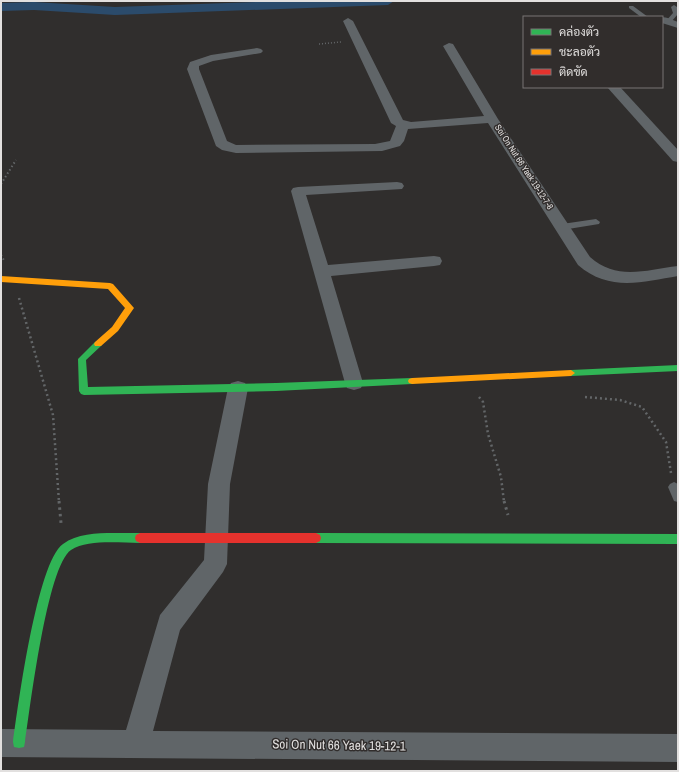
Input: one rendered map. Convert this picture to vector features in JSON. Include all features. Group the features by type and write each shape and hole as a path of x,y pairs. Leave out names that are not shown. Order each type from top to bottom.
{"street":[{"path":"348,21 398,123 403,125 492,119"},
{"name":"Soi On Nut 66 Yaek 19-12-7-8","path":"449,46 492,119 584,261 595,271 610,276 625,277 678,270"},
{"path":"257,51 211,58 194,64 193,69 221,144 227,148 236,150 375,148 393,146 399,141 403,125"},
{"path":"614,88 678,158"},
{"path":"354,383 298,191 397,186"},
{"path":"321,271 434,261"},
{"path":"1,280 110,286 130,308 115,329 82,359 84,391 238,388 678,368"},
{"path":"136,743 169,624 215,564 219,484 238,388"},
{"path":"8,742 53,564 62,550 80,541 100,539 678,540"},
{"name":"Soi On Nut 66 Yaek 19-12-1","path":"8,742 678,748"}],"lane":[{"path":"631,7 644,16"},
{"path":"670,22 676,13 674,7"},
{"path":"562,227 596,222"}],"path":[{"path":"319,44 358,41"},
{"path":"1,184 16,160"},
{"path":"1,255 8,268"},
{"path":"18,297 53,415 62,550"},
{"path":"475,391 482,402 488,434 501,477 505,509 522,540"},
{"path":"585,397 620,400 642,407 666,442 676,492"}],"waterway":[{"path":"1,7 34,6 115,11 388,1"}],"traffic: fast":[{"path":"98,344 82,359 84,391 276,387 412,381"},
{"path":"571,373 678,368"},
{"path":"19,742 30,670 42,608 49,581 57,560 65,548 81,541 101,538 140,538"},
{"path":"316,538 678,539"}],"traffic: slow":[{"path":"1,279 110,286 130,308 115,329 98,344"},
{"path":"412,381 571,373"}],"traffic: jam":[{"path":"140,538 316,538"}]}
